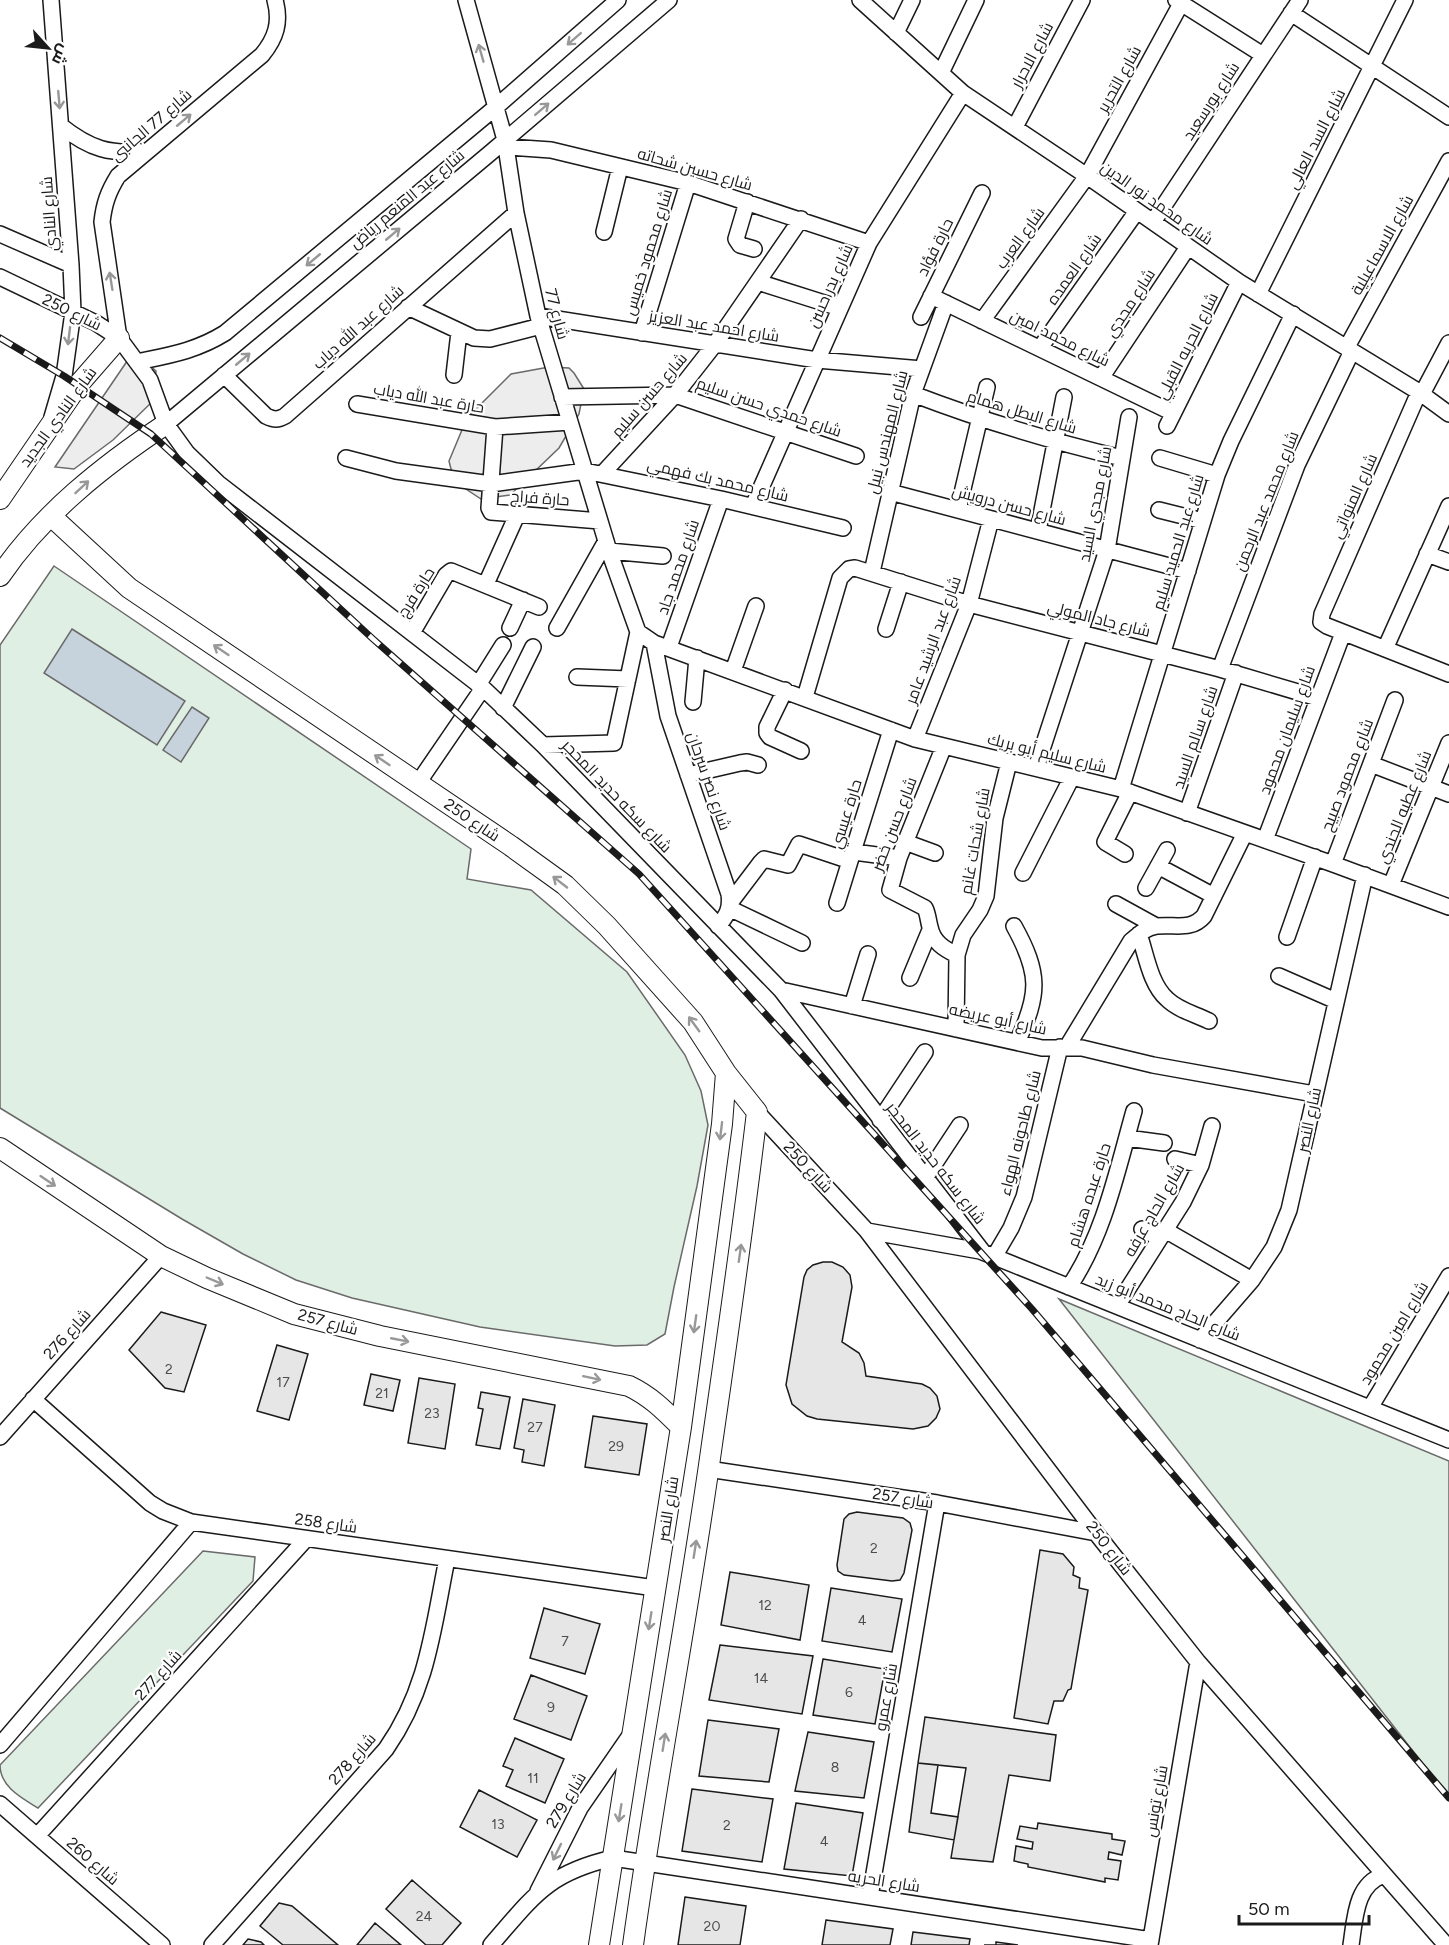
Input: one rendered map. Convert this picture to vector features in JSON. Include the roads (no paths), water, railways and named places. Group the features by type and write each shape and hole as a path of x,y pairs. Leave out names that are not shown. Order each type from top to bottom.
{"street":[{"name":"شارع النادي","path":"50,424 64,376 73,312 51,0"},
{"name":"شارع 77 الجانبى","path":"119,339 102,222 109,191 118,176 262,55 276,34 278,21 275,0"},
{"name":"شارع 77","path":"466,0 506,144 516,213 539,321 600,521 638,632"},
{"name":"شارع عبد المنعم رياض","path":"137,362 189,351 208,344 225,333 496,107 618,0"},
{"name":"شارع عبد المنعم رياض","path":"166,424 506,144 669,0"},
{"name":"شارع محمد نور الدين","path":"860,0 963,93 1239,282 1420,393 1449,414"},
{"path":"896,33 912,0"},
{"path":"941,73 976,0"},
{"name":"شارع الاحرار","path":"1015,128 1082,0"},
{"name":"شارع بورسعيد","path":"1153,222 1300,0"},
{"name":"شارع السد العالي","path":"1258,294 1405,0"},
{"path":"1180,1 1263,55"},
{"name":"شارع التحرير","path":"1087,176 1180,1"},
{"path":"1291,13 1449,117"},
{"name":"شارع بدر حسن","path":"753,506 869,243 963,93"},
{"path":"61,126 79,140 101,150 124,153 147,151"},
{"name":"شارع حسين شحاته","path":"506,144 551,150 688,183 869,243"},
{"name":"شارع الاسماعيلية","path":"1349,349 1449,161"},
{"path":"604,232 620,167"},
{"name":"شارع العرب","path":"982,321 1087,176"},
{"name":"شارع محمود خميس","path":"642,333 688,183"},
{"name":"حارة فؤاد","path":"921,317 982,193"},
{"path":"747,202 736,239 740,245 754,249"},
{"name":"شارع العمده","path":"1040,348 1137,211"},
{"name":"شارع عبد الله دياب","path":"224,375 266,416 272,420 279,420 516,213"},
{"name":"شارع حسن سليم","path":"603,473 675,395 715,344 801,219"},
{"path":"0,234 71,265"},
{"name":"شارع مجدي","path":"1101,378 1188,247"},
{"name":"شارع 250","path":"0,277 96,323 119,339 150,380 166,424"},
{"path":"758,282 840,309"},
{"name":"شارع الحريه القبلي","path":"1170,420 1239,282"},
{"name":"شارع محمد امين","path":"931,296 1101,378 1170,420"},
{"name":"شارع المهندس نبيل","path":"872,572 913,394 946,303"},
{"path":"408,307 474,338 490,339 539,321"},
{"name":"شارع عبد الحميد سليم","path":"1125,854 1106,842 1125,791 1162,654 1217,475 1231,441 1293,314"},
{"name":"شارع احمد عبد العزيز","path":"539,321 642,333 817,360 922,369"},
{"path":"454,375 459,332"},
{"name":"شارع النادي الجديد","path":"0,499 78,385 119,339"},
{"name":"شارع المنواتي","path":"1343,633 1326,626 1321,621 1322,614 1420,393 1449,343"},
{"name":"شارع محمد عبد الرحمن","path":"1220,669 1297,465 1349,349"},
{"path":"958,510 987,387"},
{"name":"شارع البطل همام","path":"913,394 979,420 1122,458"},
{"name":"شارع حمدي حسن سليم","path":"562,398 675,395 856,456"},
{"path":"1038,531 1064,397"},
{"name":"حارة عبد الله دياب","path":"357,404 495,428 570,422"},
{"name":"شارع مجدي السيد","path":"1036,768 1107,550 1129,417"},
{"path":"0,576 15,554 89,480 166,424"},
{"name":"شارع سكه حديد المحجر","path":"166,424 186,453 218,483 481,687 543,745 781,990 924,1179 988,1255"},
{"name":"حارة فراج","path":"495,428 489,508 491,512 600,521"},
{"name":"شارع محمد بك فهمي","path":"346,458 396,471 491,484 585,471 603,473 843,528"},
{"path":"1160,458 1217,475"},
{"name":"شارع حسن درويش","path":"890,492 1188,571"},
{"name":"شارع محمد جاد","path":"669,647 721,499"},
{"path":"1385,649 1449,506"},
{"path":"1159,510 1203,521"},
{"path":"486,584 517,515"},
{"name":"شارع 250","path":"51,516 129,588 564,885 607,926 693,1022 726,1072 757,1112 867,1231 1096,1533 1198,1662 1446,1945"},
{"name":"شارع عبد الرشيد عامر","path":"915,738 969,604 991,519"},
{"path":"558,628 608,546 663,556"},
{"path":"1427,554 1449,562"},
{"path":"804,697 840,578 849,569 872,572"},
{"name":"حارة فرج","path":"412,633 446,575 451,571 539,607"},
{"name":"شارع جاد المولي","path":"872,572 969,604 1236,673 1318,698"},
{"path":"886,629 901,582"},
{"path":"510,628 523,600"},
{"path":"733,671 756,606"},
{"path":"543,745 611,744 615,740 638,632"},
{"name":"شارع سليم أبو بريك","path":"638,632 654,642 891,730 944,746 1125,791 1365,875 1449,908"},
{"path":"1343,633 1449,675"},
{"name":"شارع سليمان محمود","path":"1265,840 1343,633"},
{"name":"شارع نصر سرحان","path":"654,642 668,716 729,894 730,905"},
{"path":"417,783 481,687 503,645"},
{"path":"503,708 533,647"},
{"path":"693,702 697,658"},
{"name":"شارع سالم السيد","path":"1187,813 1236,673"},
{"path":"577,677 628,679"},
{"path":"785,690 767,728 767,733 770,737 801,751"},
{"name":"شارع محمود صبيح","path":"1333,864 1395,700"},
{"name":"حارة عيسي","path":"730,905 764,859 788,865 799,844 852,856 891,730"},
{"name":"شارع عطيه الجندي","path":"1392,885 1449,743"},
{"name":"شارع حسن خضر","path":"944,746 898,858 890,890 925,908 930,930 941,945 957,955"},
{"path":"688,775 747,762 758,765"},
{"name":"شارع شحات غانم","path":"956,1029 957,955 963,935 986,896 995,818 1009,762"},
{"path":"1371,764 1449,794"},
{"path":"1023,873 1072,777"},
{"path":"1158,866 1214,896 1245,833"},
{"path":"905,842 935,853"},
{"path":"1146,888 1167,850"},
{"path":"837,903 852,856 898,858"},
{"path":"1287,937 1315,857"},
{"name":"شارع النصر","path":"1200,1340 1252,1280 1274,1247 1289,1210 1365,875"},
{"name":"شارع طاحونه الهواء","path":"988,1255 1011,1228 1024,1197 1064,1047 1126,949 1139,934 1156,926 1188,926 1200,921 1214,896"},
{"path":"1116,904 1156,926"},
{"path":"718,926 726,918 730,905 802,943"},
{"path":"1014,926 1029,953 1034,983 1030,1014 1017,1042"},
{"path":"910,978 930,930"},
{"path":"1139,934 1158,989 1177,1006 1209,1020"},
{"path":"852,1006 868,954"},
{"path":"1279,976 1336,1001"},
{"name":"شارع أبو عريضه","path":"781,990 1042,1048 1082,1048 1153,1065 1314,1094"},
{"path":"880,1120 925,1052"},
{"name":"شارع النصر","path":"599,1945 681,1427 722,1124 726,1072"},
{"name":"حارة عبده هشام","path":"1069,1287 1084,1265 1095,1242 1134,1111"},
{"name":"شارع النصر","path":"633,1945 708,1469 740,1254 757,1112"},
{"path":"924,1179 960,1125"},
{"name":"شارع الحاج عرفه","path":"1117,1306 1183,1202 1201,1165 1212,1126"},
{"path":"1127,1138 1164,1143"},
{"name":"شارع 257","path":"0,1148 161,1256 294,1314 380,1336 629,1386 658,1403 681,1427"},
{"path":"1175,1158 1201,1165"},
{"path":"1142,1229 1162,1234 1252,1280"},
{"name":"شارع الحاج محمد أبو زيد","path":"867,1231 988,1255 1449,1440"},
{"name":"شارع 276","path":"0,1437 161,1256"},
{"name":"شارع امين محمود","path":"1370,1408 1449,1276"},
{"name":"شارع 258","path":"33,1399 150,1503 191,1522 655,1588"},
{"name":"شارع 257","path":"708,1469 937,1503 1096,1533"},
{"name":"شارع عمرو","path":"870,1897 937,1503"},
{"path":"0,1745 191,1522"},
{"name":"شارع 277","path":"37,1836 306,1539"},
{"name":"شارع 278","path":"212,1945 386,1749 399,1730 415,1698 426,1664 447,1558"},
{"name":"شارع تونس","path":"1151,1942 1198,1662"},
{"name":"شارع 279","path":"490,1945 538,1891 580,1808 633,1732"},
{"name":"شارع 260","path":"0,1804 162,1945"},
{"name":"شارع الحريه","path":"613,1858 1151,1942"},
{"name":"شارع 279","path":"538,1891 569,1871 586,1864 613,1858"},
{"path":"1351,1945 1357,1905 1373,1879 1384,1875"}],"railway":[{"path":"0,338 64,376 151,434 373,639 639,874 1032,1309 1449,1798"}]}
